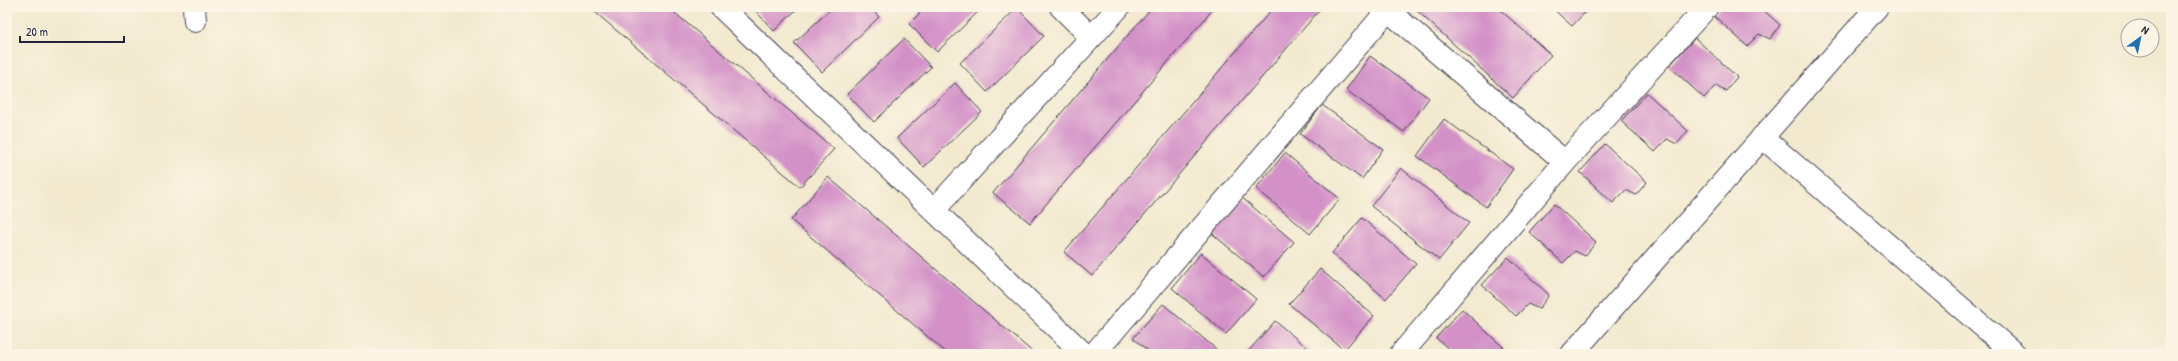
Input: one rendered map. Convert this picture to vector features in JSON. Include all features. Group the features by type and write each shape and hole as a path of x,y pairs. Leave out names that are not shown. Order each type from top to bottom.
{"street":[{"path":"721,7 1084,354"},
{"path":"1061,7 1092,37"},
{"path":"934,210 1119,7"},
{"path":"1401,354 1565,162 1707,7"},
{"path":"1572,354 1877,7"},
{"path":"1094,354 1386,9 1565,162"},
{"path":"1762,137 2015,354"}],"building":[{"path":"589,7 668,7 834,149 800,187"},
{"path":"752,7 799,7 774,31"},
{"path":"833,7 870,7 879,17 822,72 794,43"},
{"path":"926,7 983,7 937,52 909,24"},
{"path":"1152,7 1215,7 1030,223 993,193"},
{"path":"1274,7 1322,7 1092,276 1064,252"},
{"path":"1413,7 1497,7 1551,55 1513,98"},
{"path":"1551,7 1590,7 1572,26"},
{"path":"1721,7 1760,7 1780,25 1770,39 1759,34 1747,46 1713,15"},
{"path":"1017,8 1044,36 987,92 960,63"},
{"path":"1695,38 1737,77 1726,91 1716,85 1704,98 1669,66"},
{"path":"904,39 931,67 874,122 847,94"},
{"path":"1370,56 1429,98 1404,132 1346,90"},
{"path":"955,83 982,112 924,167 897,138"},
{"path":"1647,93 1688,131 1677,144 1667,139 1655,152 1621,121"},
{"path":"1322,105 1383,149 1362,179 1300,134"},
{"path":"1444,119 1513,169 1486,207 1417,156"},
{"path":"1605,144 1647,182 1636,195 1626,190 1613,203 1580,172"},
{"path":"1285,153 1340,199 1310,234 1256,188"},
{"path":"1401,168 1469,223 1439,260 1371,206"},
{"path":"828,177 1035,354 948,354 791,220"},
{"path":"1240,196 1294,242 1264,277 1209,231"},
{"path":"1554,204 1596,242 1585,256 1575,251 1563,263 1529,232"},
{"path":"1362,218 1416,264 1386,299 1332,253"},
{"path":"1201,253 1256,299 1226,334 1172,288"},
{"path":"1508,257 1549,295 1539,309 1528,304 1516,316 1482,285"},
{"path":"1320,269 1374,316 1344,350 1289,304"},
{"path":"1163,304 1217,350 1213,354 1152,354 1133,338"},
{"path":"1462,309 1504,348 1499,354 1455,354 1436,338"},
{"path":"1275,321 1315,354 1246,354"}]}
